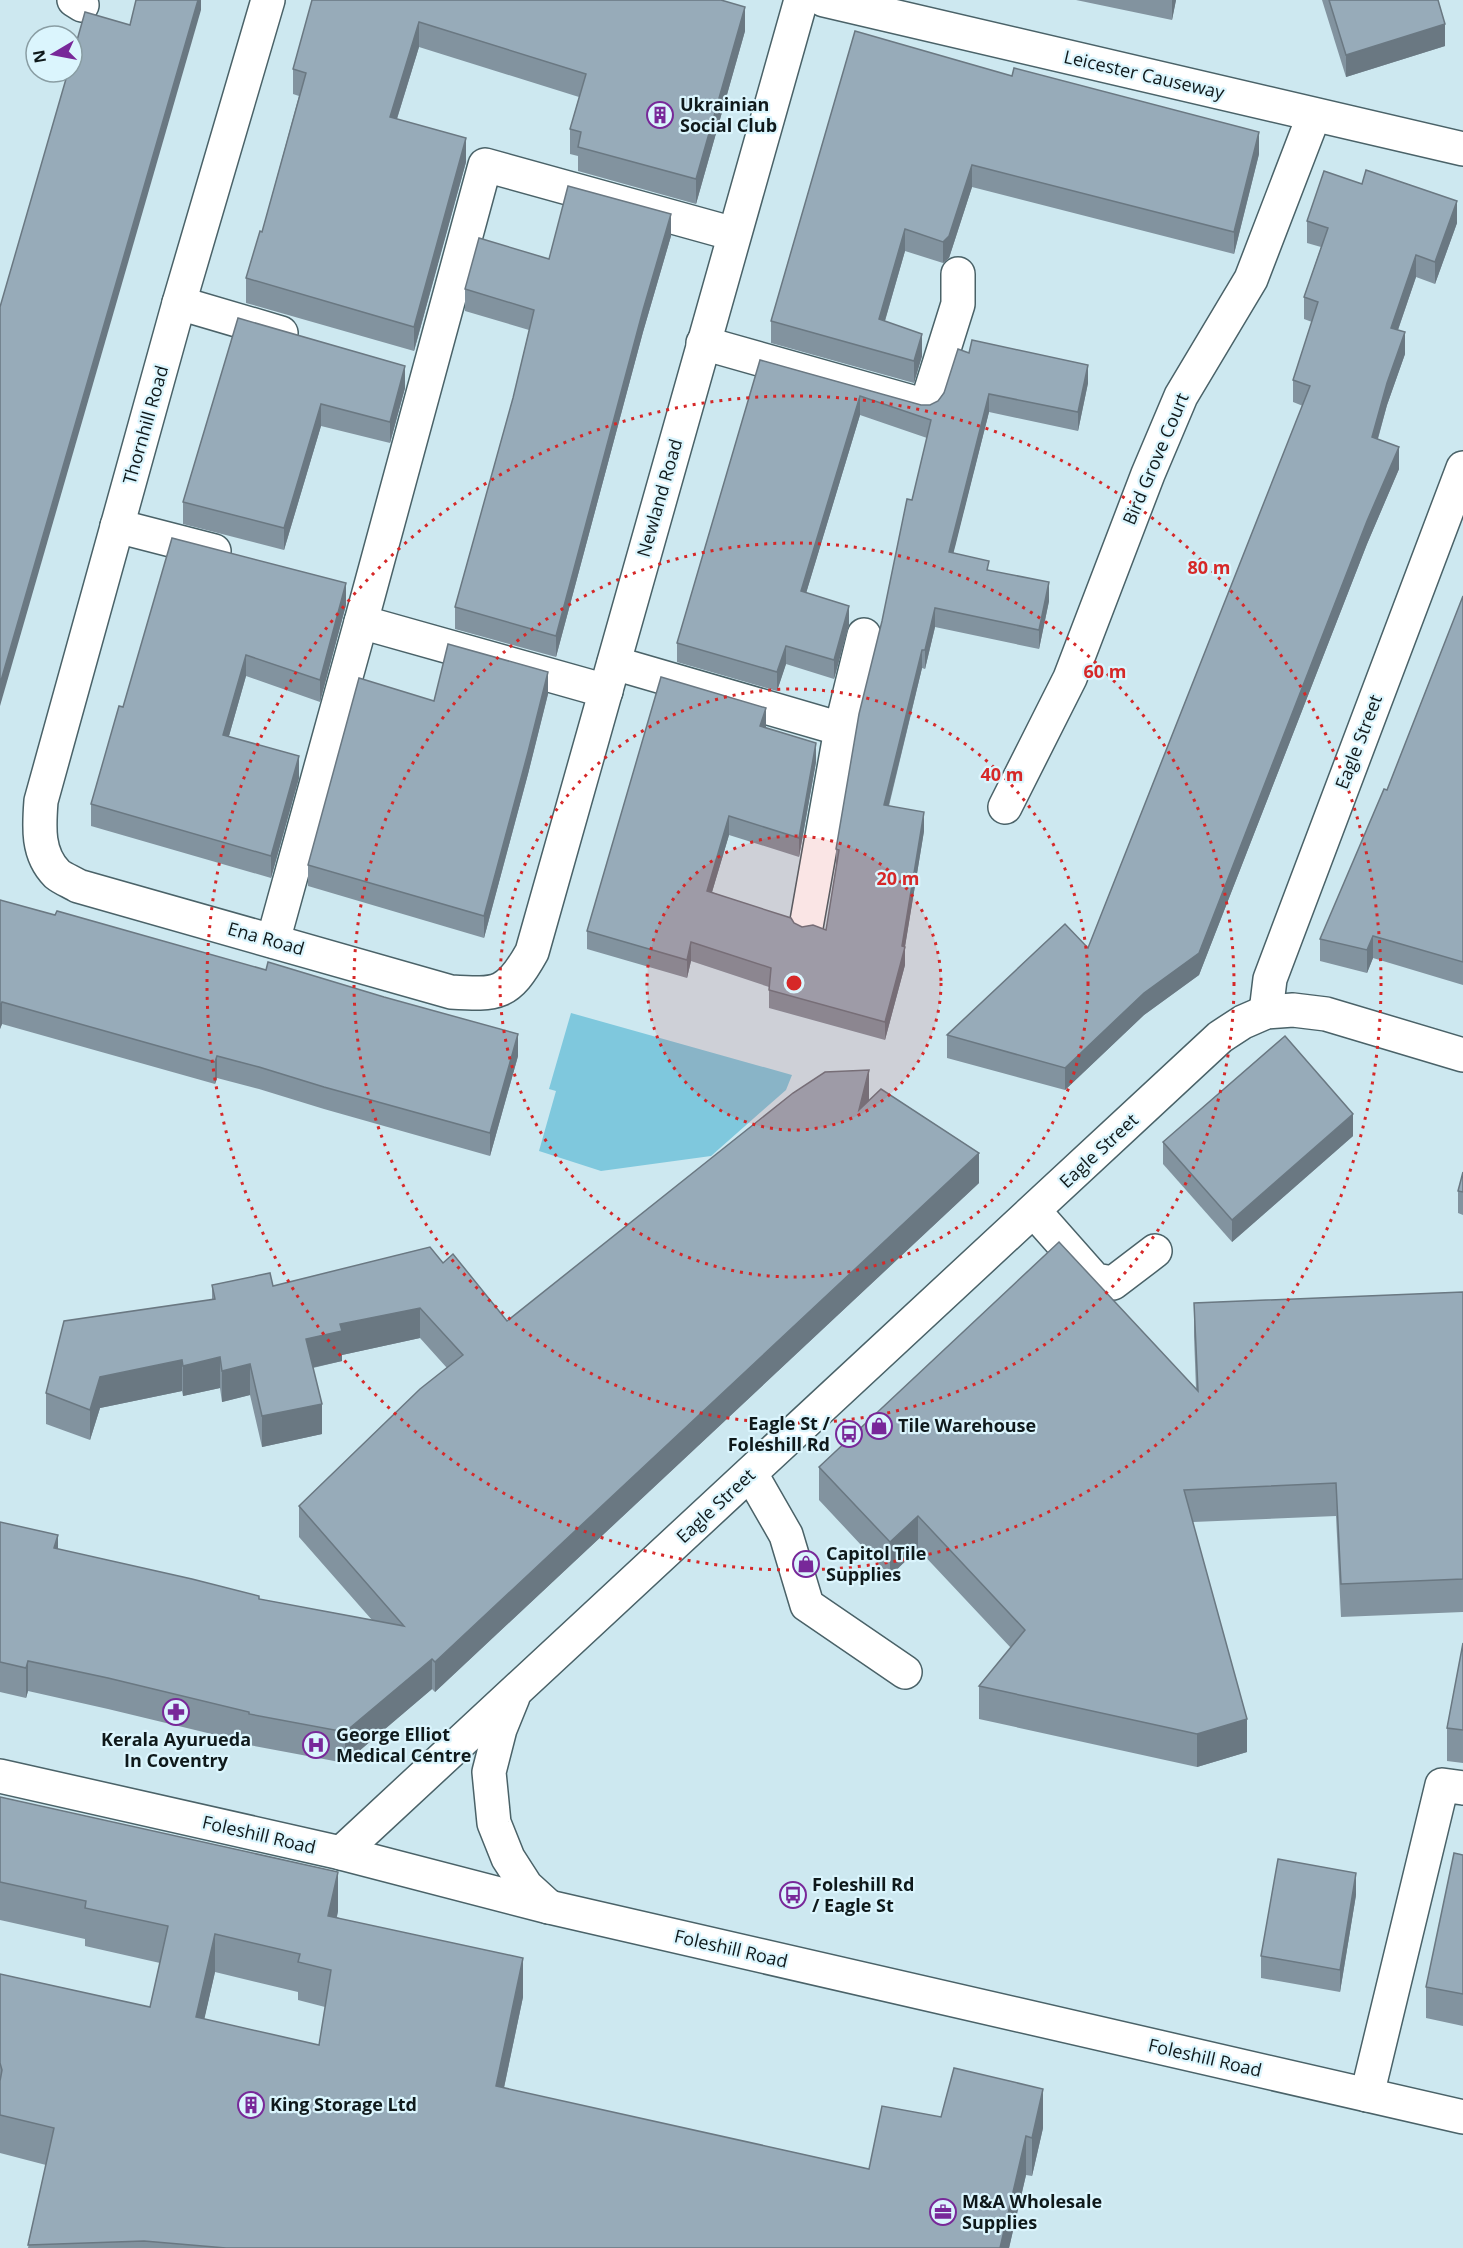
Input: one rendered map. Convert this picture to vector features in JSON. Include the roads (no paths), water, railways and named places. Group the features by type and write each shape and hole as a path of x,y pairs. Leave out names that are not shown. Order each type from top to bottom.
{"street":[{"name":"Thornhill Road","path":"42,852 39,827 41,801 179,303 268,0"},
{"name":"Newland Road","path":"504,989 520,973 532,952 801,0"},
{"name":"Leicester Causeway","path":"824,0 1463,149"},
{"name":"Bird Grove Court","path":"1005,807 1070,678 1148,474 1181,396 1251,279 1314,115"},
{"path":"273,941 416,372 485,165 734,234"},
{"path":"703,343 926,406 958,304 958,274"},
{"path":"179,303 315,343"},
{"name":"Eagle Street","path":"341,1853 1220,1037 1243,1022 1266,1012 1270,979 1463,468"},
{"path":"117,526 243,559"},
{"path":"358,599 610,677 841,729"},
{"path":"806,927 841,729 864,635"},
{"name":"Ena Road","path":"42,852 58,874 78,886 451,992 478,993 504,989"},
{"path":"1266,1012 1293,1010 1326,1014 1463,1054"},
{"path":"1034,1211 1095,1280 1113,1283 1155,1251"},
{"path":"751,1474 786,1535 807,1605 905,1672"},
{"name":"Eagle Street","path":"515,1693 500,1729 489,1772 494,1823 508,1858 526,1886 549,1907"},
{"name":"Foleshill Road","path":"0,1776 341,1853 549,1907 1463,2117"},
{"path":"1367,2095 1442,1785 1463,1788"}],"place":[{"name":"Ukrainian Social Club","path":"660,115"},
{"name":"Tile Warehouse","path":"879,1426"},
{"name":"Eagle St / Foleshill Rd","path":"849,1434"},
{"name":"Capitol Tile Supplies","path":"806,1564"},
{"name":"Kerala Ayurueda In Coventry","path":"176,1712"},
{"name":"George Elliot Medical Centre","path":"316,1745"},
{"name":"Foleshill Rd / Eagle St","path":"793,1895"},
{"name":"King Storage Ltd","path":"251,2105"},
{"name":"M&A Wholesale Supplies","path":"943,2212"}]}
